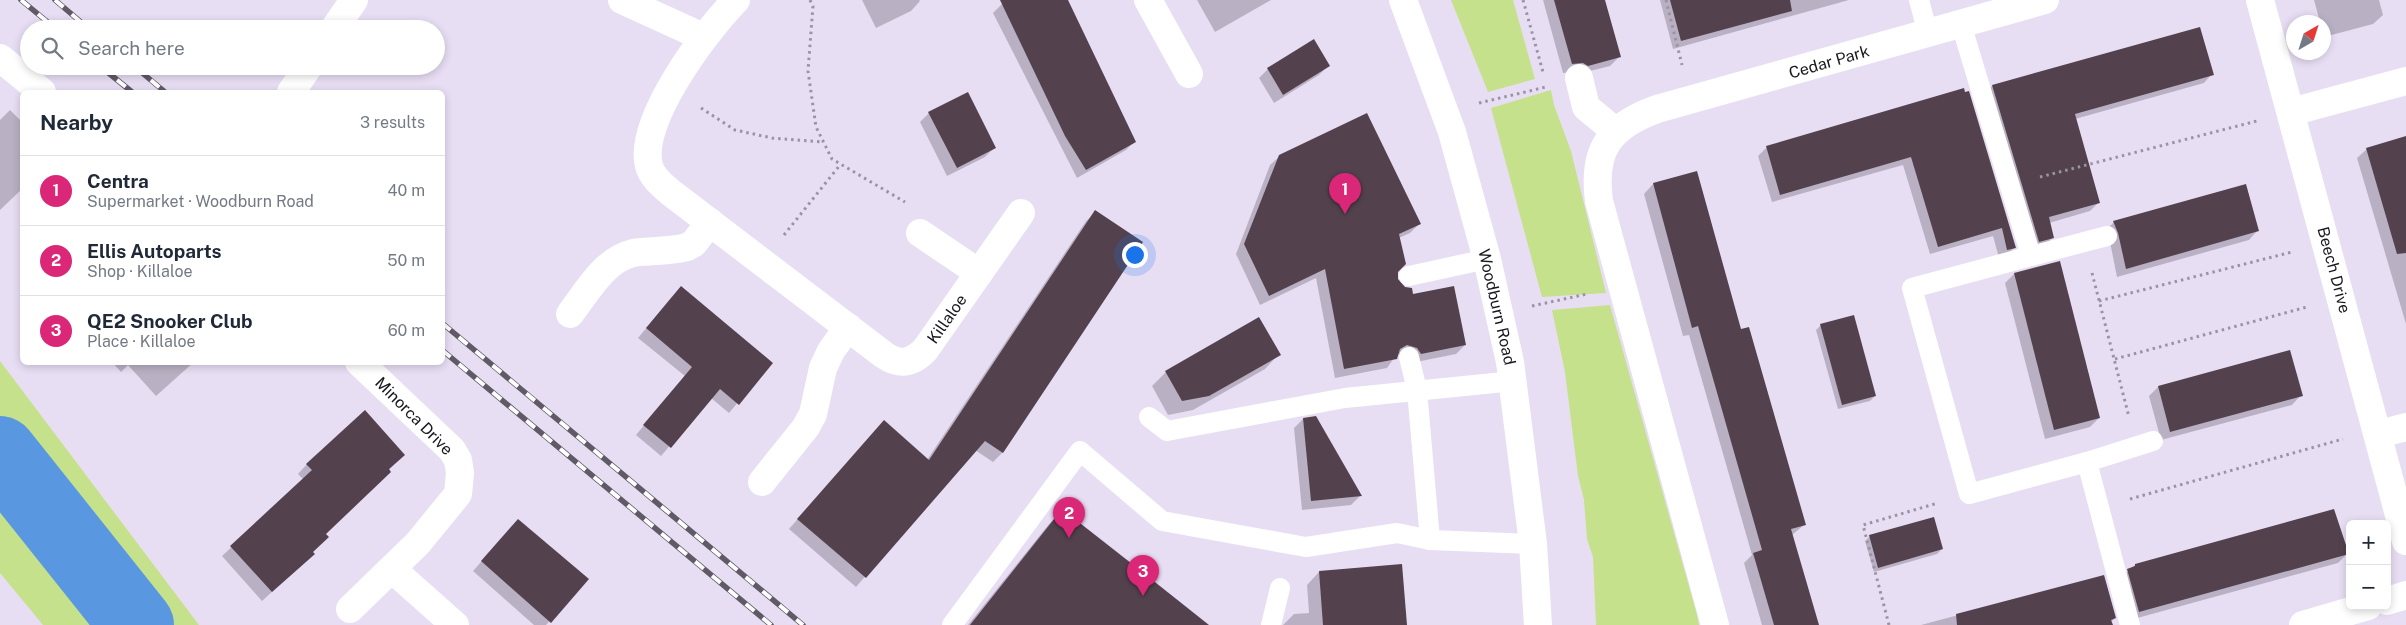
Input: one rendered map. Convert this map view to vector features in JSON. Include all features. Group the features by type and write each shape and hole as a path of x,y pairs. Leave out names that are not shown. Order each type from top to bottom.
{"street":[{"path":"340,20 354,0"},
{"path":"622,0 703,37"},
{"name":"Killaloe","path":"736,0 703,37 670,89 659,112 648,148 649,167 660,184 890,359 902,362 914,360 931,343 1021,213"},
{"path":"1148,0 1189,74"},
{"name":"Woodburn Road","path":"1403,0 1446,112 1487,259 1514,381 1533,544 1538,625"},
{"name":"Cedar Park","path":"1615,131 1642,114 2045,0"},
{"name":"Beech Drive","path":"2260,0 2292,112 2406,541"},
{"path":"0,58 20,74"},
{"path":"21,75 40,90"},
{"path":"292,90 303,75"},
{"path":"1579,78 1586,107 1615,131 1601,157 1597,186 1599,201 1715,625"},
{"path":"2292,112 2406,81"},
{"path":"570,314 604,270 614,262 633,254 687,247 694,242 710,222"},
{"path":"920,232 980,273"},
{"path":"762,482 806,427 813,414 823,368 831,351 848,327"},
{"name":"Minorca Drive","path":"350,610 392,570 440,518 458,494 460,473 458,460 452,450 362,365"},
{"path":"2378,432 2406,427"},
{"path":"392,570 455,625"},
{"path":"2391,600 2406,595"},
{"path":"2304,625 2355,610"}],"lane":[{"path":"1919,0 1928,34"},
{"path":"1961,24 2031,256"},
{"path":"2107,236 1912,288 1970,494 2086,462 2145,443"},
{"path":"1409,276 1487,259"},
{"path":"1409,357 1417,390 1430,540"},
{"path":"1149,417 1168,431 1345,398 1514,381"},
{"path":"952,625 1080,451 1162,521 1306,547 1397,533 1430,540 1533,544"},
{"path":"2086,462 2100,508 2130,625"},
{"path":"1271,625 1280,588"}],"path":[{"path":"810,0 813,6 808,71 816,127 823,142 832,160 914,207 904,223 920,232"},
{"path":"1524,0 1544,77"},
{"path":"1666,0 1691,100"},
{"path":"1446,112 1547,86"},
{"path":"670,89 735,130 772,138 823,142"},
{"path":"2011,185 2292,112"},
{"path":"762,262 840,165"},
{"path":"2084,243 2115,360 2145,443"},
{"path":"2099,301 2327,244"},
{"path":"1499,313 1622,287"},
{"path":"2115,360 2342,298"},
{"path":"2100,508 2378,432"},
{"path":"1889,625 1863,525 1970,494"}],"green space":[{"path":"1451,0 1513,0 1535,79 1488,92"},
{"path":"1551,90 1554,105 1571,151 1606,293 1542,297 1491,108"},
{"path":"1610,305 1699,625 1596,625 1593,557 1587,539 1584,500 1578,476 1565,372 1552,310"},
{"path":"0,361 199,625 43,625 0,573"}],"building":[{"path":"1000,0 1068,0 1136,142 1086,170 1065,136"},
{"path":"1554,0 1605,0 1621,57 1588,66 1583,63 1572,64"},
{"path":"1670,0 1790,0 1792,11 1681,41"},
{"path":"2200,27 2214,75 2075,114 2100,203 2049,217 2054,238 2039,242 1992,85"},
{"path":"1314,39 1330,66 1283,95 1267,68"},
{"path":"1964,88 1965,92 1969,91 2016,248 2007,250 2002,228 1938,247 1911,157 1780,195 1766,146"},
{"path":"968,92 996,148 957,168 928,112"},
{"path":"1367,113 1421,224 1399,234 1406,264 1398,272 1398,279 1405,287 1412,288 1413,294 1454,286 1466,345 1421,354 1417,348 1407,345 1400,349 1397,359 1344,369 1325,269 1269,296 1244,244 1279,155"},
{"path":"2406,136 2406,253 2397,254 2366,148"},
{"path":"1697,171 1741,329 1749,327 1806,525 1791,529 1819,625 1774,625 1753,553 1762,550 1698,326 1692,328 1653,183"},
{"path":"2246,184 2259,231 2126,269 2118,233 2113,221"},
{"path":"1095,210 1143,242 1003,453 985,441 866,578 797,519 884,420 929,460"},
{"path":"2060,261 2100,418 2054,430 2014,273"},
{"path":"681,286 773,363 739,405 720,389 671,448 643,425 692,367 646,328"},
{"path":"1854,315 1876,396 1842,405 1820,324"},
{"path":"1259,317 1281,355 1209,396 1182,401 1165,371"},
{"path":"2290,350 2303,396 2170,432 2158,386"},
{"path":"365,410 405,455 389,469 391,472 326,534 329,537 313,552 315,554 272,592 230,546 312,470 306,464"},
{"path":"1316,416 1362,496 1311,501 1303,418"},
{"path":"1062,509 1136,567 1209,625 970,625"},
{"path":"2334,509 2346,545 2346,555 2139,612 2127,569 2135,566 2135,564"},
{"path":"1934,517 1943,549 1878,568 1869,535"},
{"path":"518,519 589,579 551,623 481,561"},
{"path":"1402,564 1407,625 1323,625 1319,571"},
{"path":"2104,575 2116,618 2111,620 2113,625 1957,625 1956,614"}],"waterway":[{"path":"0,453 137,625"}],"railway":[{"path":"21,0 45,20"},
{"path":"55,0 78,20"},
{"path":"111,75 130,90"},
{"path":"145,75 163,90"},
{"path":"445,326 803,625"},
{"path":"445,353 771,625"}],"place":[{"name":"Centra","path":"1345,214"},
{"name":"Ellis Autoparts","path":"1069,538"},
{"name":"QE2 Snooker Club","path":"1143,596"}]}
